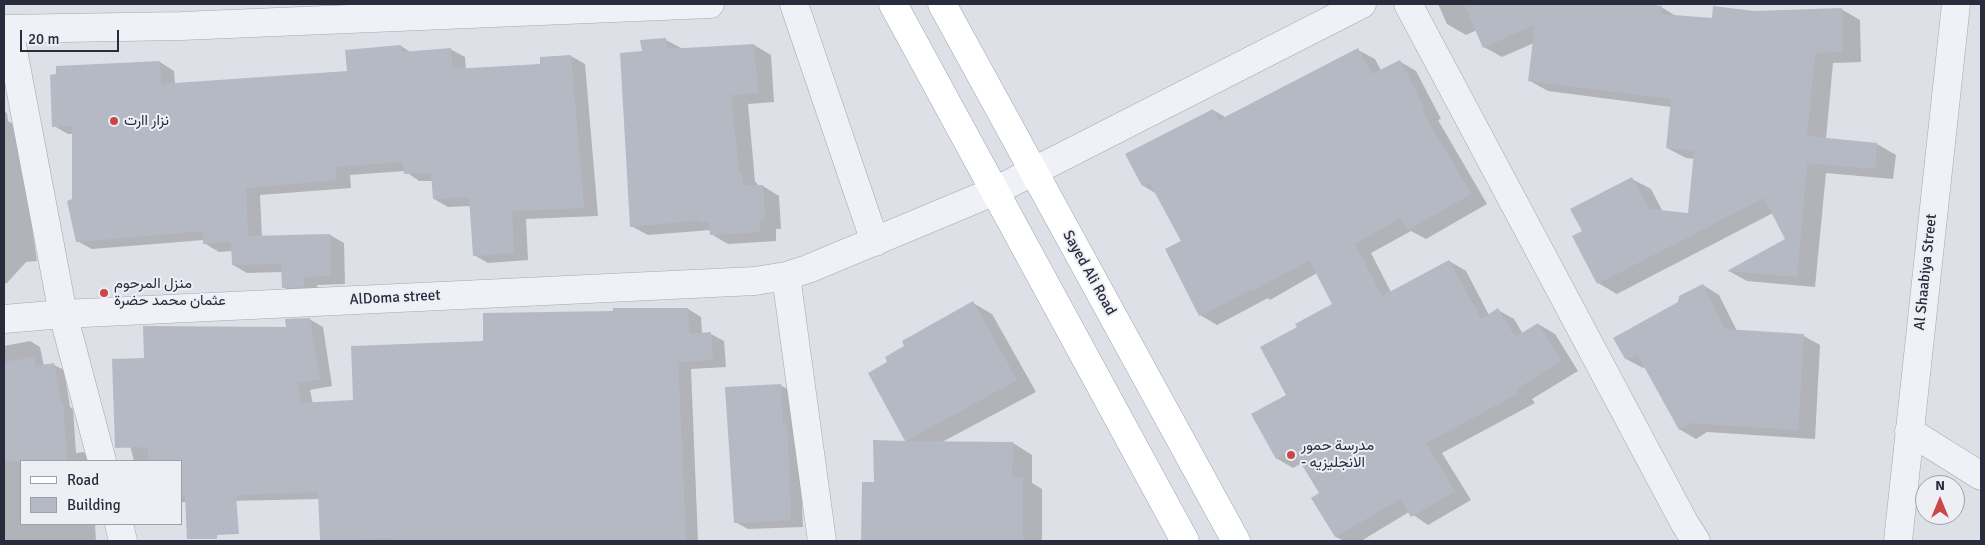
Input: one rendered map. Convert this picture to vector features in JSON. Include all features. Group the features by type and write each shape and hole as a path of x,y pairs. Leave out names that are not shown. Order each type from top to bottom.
{"main road":[{"path":"893,4 1185,541"},
{"name":"Sayed Ali Road","path":"942,4 1231,539"}],"street":[{"path":"167,4 181,26"},
{"path":"102,460 64,314 6,29 181,26 710,4"},
{"path":"794,4 875,242"},
{"name":"AlDoma street","path":"4,319 64,314 755,281 786,276 875,242 995,191 1362,4"},
{"path":"1408,4 1680,516 1696,541"},
{"name":"Al Shaabiya Street","path":"1898,541 1956,4"},
{"path":"786,276 822,541"},
{"path":"1909,431 1981,476"},
{"path":"119,525 123,541"}],"building":[{"path":"1464,4 1647,4 1662,6 1661,14 1712,18 1713,6 1754,11 1842,8 1843,52 1815,53 1807,136 1877,143 1875,169 1807,163 1797,277 1727,271 1785,239 1764,198 1597,284 1572,236 1582,231 1570,209 1632,177 1649,209 1688,213 1694,151 1666,148 1671,99 1528,81 1535,24 1483,48"},
{"path":"666,38 667,49 754,44 758,93 731,95 739,172 742,172 743,186 763,185 765,220 759,220 760,232 710,235 709,222 700,222 700,220 630,227 620,53 642,51 640,40"},
{"path":"401,45 402,52 451,48 453,69 540,64 540,57 571,55 584,208 512,211 514,253 473,256 469,197 433,199 431,173 404,174 403,162 336,167 337,180 246,188 248,236 330,234 331,276 303,277 305,287 282,288 281,264 232,265 231,242 203,244 203,231 76,242 67,201 72,199 72,126 52,127 50,75 56,74 56,66 160,61 161,84 347,71 345,50"},
{"path":"1358,48 1372,74 1400,60 1425,109 1422,111 1471,194 1408,230 1401,218 1355,244 1382,296 1449,260 1481,319 1498,308 1515,337 1538,323 1562,361 1516,389 1519,393 1426,443 1455,491 1411,517 1400,499 1335,537 1311,498 1319,493 1293,450 1276,459 1251,414 1286,395 1260,347 1297,327 1295,324 1332,304 1309,260 1253,291 1252,289 1199,316 1165,249 1181,241 1149,182 1142,186 1125,154 1213,109 1219,120"},
{"path":"1703,284 1725,329 1804,334 1798,430 1690,423 1679,430 1637,354 1625,359 1613,338 1678,302 1679,296"},
{"path":"973,301 1017,380 906,441 1013,442 1012,477 1023,477 1023,541 861,541 862,482 874,482 873,440 905,441 868,373 887,362 885,357 904,346 902,341"},
{"path":"613,308 688,308 689,334 711,332 713,360 678,362 686,541 394,541 394,538 320,541 318,492 236,495 239,534 217,535 217,539 187,539 185,495 182,495 182,460 148,460 148,447 115,448 112,359 144,358 143,326 286,327 285,319 310,318 320,379 297,383 301,403 353,400 351,346 483,341 483,313 613,311"},
{"path":"34,357 36,366 54,363 61,402 63,402 67,460 4,461 4,362"},
{"path":"781,384 783,423 787,423 791,520 734,523 725,387"}],"place":[{"name":"نزار اارت","path":"114,121"},
{"name":"منزل المرحوم عثمان محمد حضرة","path":"104,293"},
{"name":"مدرسة حمور - الانجليزيه","path":"1291,455"}]}
